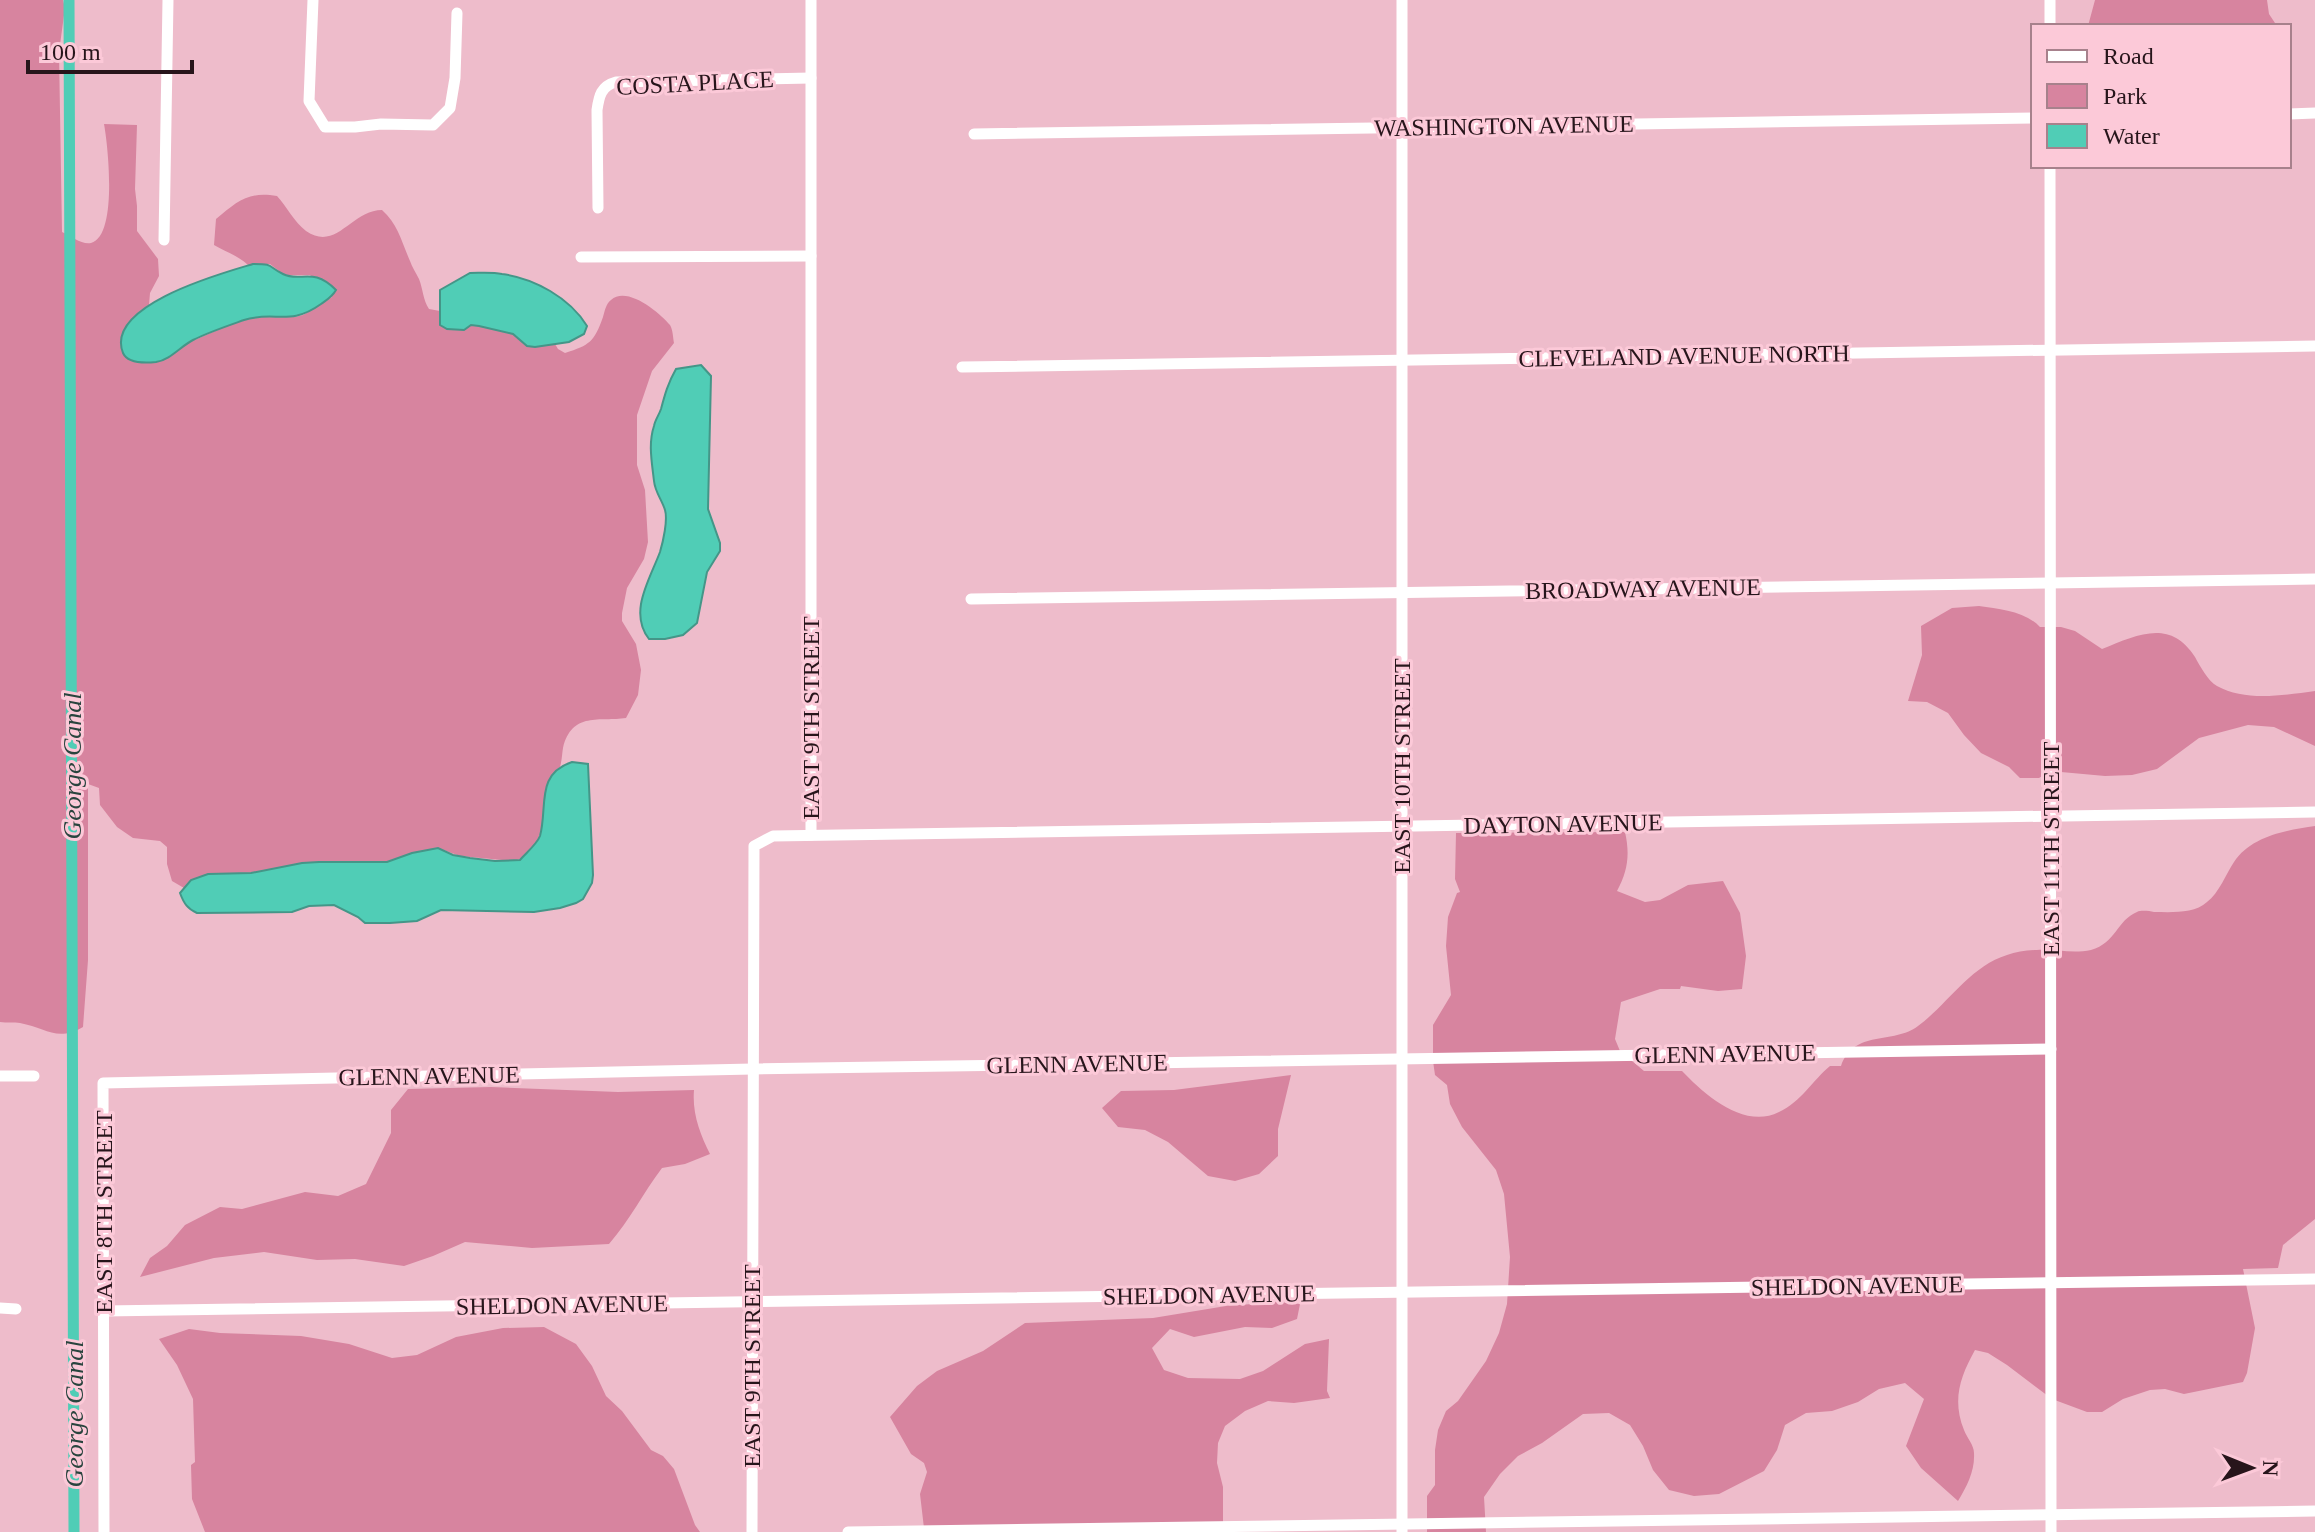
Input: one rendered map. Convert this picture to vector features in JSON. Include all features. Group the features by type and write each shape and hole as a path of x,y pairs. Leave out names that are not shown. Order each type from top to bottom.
{"street":[{"path":"164,240 168,0"},
{"path":"313,0 309,101 325,127 433,125 450,108 455,78 457,13"},
{"name":"EAST 9TH STREET","path":"752,1532 754,846 773,836 811,835 811,0"},
{"name":"EAST 10TH STREET","path":"1402,0 1402,1529"},
{"path":"2050,0 2050,24"},
{"name":"COSTA PLACE","path":"598,208 597,110 599,96 607,84 811,78"},
{"path":"2291,114 2315,113"},
{"name":"WASHINGTON AVENUE","path":"974,134 2031,118"},
{"name":"EAST 11TH STREET","path":"2050,168 2051,1532"},
{"path":"581,257 811,256"},
{"name":"CLEVELAND AVENUE NORTH","path":"962,367 2315,346"},
{"name":"BROADWAY AVENUE","path":"971,599 2315,579"},
{"name":"DAYTON AVENUE","path":"811,835 2315,812"},
{"name":"GLENN AVENUE","path":"103,1083 753,1069 2051,1049"},
{"path":"0,1076 34,1076"},
{"name":"EAST 8TH STREET","path":"103,1083 104,1532"},
{"name":"SHELDON AVENUE","path":"104,1311 2315,1279"},
{"path":"0,1308 16,1309"},
{"path":"848,1532 1402,1529 2315,1511"}],"green space":[{"path":"0,0 63,0 65,8 59,52 62,232 88,243 99,237 105,224 109,189 104,124 137,125 137,231 158,259 159,276 150,293 149,305 132,319 124,337 123,352 137,362 154,362 169,357 190,342 253,317 303,315 332,297 310,275 284,275 270,264 248,265 214,245 216,219 237,203 258,195 277,196 306,231 317,236 335,234 361,216 382,210 399,234 429,309 440,311 440,325 479,326 513,334 536,347 555,344 565,353 590,341 609,302 618,296 626,296 643,302 665,320 671,327 674,343 652,371 637,415 637,465 645,490 648,542 644,559 627,588 622,621 636,644 641,670 638,695 626,718 580,723 567,736 560,767 552,775 545,791 542,828 535,843 522,857 512,861 460,856 438,848 387,862 302,863 251,873 208,874 191,880 184,888 172,881 167,864 167,847 160,841 133,838 117,827 100,805 99,788 88,784 88,960 83,1027 58,1034 20,1023 0,1022"},
{"path":"2095,0 2267,0 2269,14 2276,24 2089,24"},
{"path":"1979,606 2020,614 2040,627 2075,631 2102,649 2152,633 2175,637 2195,657 2207,677 2228,691 2265,696 2315,691 2315,746 2274,727 2248,725 2199,738 2157,769 2132,775 2050,771 2039,778 2020,778 2009,767 1981,753 1948,713 1927,702 1908,701 1922,655 1921,626 1952,608"},
{"path":"2315,826 2315,1219 2283,1245 2278,1268 2243,1269 2255,1328 2243,1382 2184,1394 2165,1389 2150,1390 2123,1399 2102,1412 2087,1412 2052,1399 2007,1365 1988,1353 1975,1350 1959,1389 1960,1419 1973,1447 1974,1460 1970,1478 1958,1501 1921,1468 1906,1446 1924,1399 1905,1383 1879,1389 1858,1402 1832,1411 1806,1413 1785,1425 1777,1450 1764,1471 1719,1494 1694,1496 1669,1490 1653,1470 1630,1425 1609,1413 1583,1414 1518,1456 1500,1474 1484,1497 1486,1532 1427,1532 1427,1496 1435,1485 1438,1430 1446,1411 1458,1401 1486,1361 1499,1333 1507,1304 1510,1257 1504,1194 1496,1170 1462,1127 1450,1104 1447,1085 1435,1075 1433,1061 1433,1025 1451,995 1446,946 1448,917 1460,892 1455,879 1456,833 1625,832 1627,862 1617,891 1645,902 1660,900 1688,885 1723,881 1740,913 1746,956 1742,989 1718,991 1681,986 1680,989 1660,989 1621,1002 1615,1039 1620,1051 1644,1071 1682,1071 1726,1107 1752,1116 1766,1116 1794,1103 1830,1066 1841,1066 1855,1047 1908,1032 1918,1026 1970,977 1993,961 2029,950 2091,950 2106,942 2125,920 2137,912 2196,909 2219,889 2234,862 2250,846 2282,832"},
{"path":"1291,1075 1278,1129 1278,1156 1259,1174 1235,1181 1208,1176 1168,1142 1145,1130 1118,1127 1102,1108 1121,1091 1174,1090"},
{"path":"491,1087 618,1092 694,1090 698,1123 710,1154 685,1164 662,1168 609,1244 532,1248 465,1242 404,1266 355,1259 317,1260 264,1252 214,1258 140,1277 150,1258 167,1246 185,1225 220,1207 242,1209 305,1192 338,1196 366,1184 391,1133 391,1110 408,1089"},
{"path":"1278,1302 1300,1304 1297,1319 1272,1328 1245,1327 1194,1337 1170,1329 1152,1348 1164,1370 1188,1378 1240,1379 1263,1371 1305,1344 1329,1339 1327,1391 1330,1398 1294,1403 1268,1401 1245,1411 1225,1426 1218,1443 1217,1463 1223,1487 1223,1532 924,1528 920,1494 927,1472 924,1463 911,1454 890,1417 917,1386 937,1371 983,1351 1025,1323 1153,1318 1226,1306"},
{"path":"544,1327 576,1344 592,1366 606,1396 622,1411 651,1450 663,1456 674,1469 700,1532 205,1532 192,1499 191,1465 195,1462 193,1399 177,1365 159,1339 189,1329 301,1336 349,1344 392,1358 417,1355 456,1337 503,1328"}],"water":[{"path":"253,264 268,265 289,276 320,279 336,290 330,298 310,311 291,317 244,320 193,340 161,361 138,362 125,357 122,336 131,320 148,306 194,283"},
{"path":"470,273 514,276 550,291 580,316 587,326 584,334 569,342 535,347 527,346 513,334 479,326 471,325 464,330 447,329 440,325 440,290"},
{"path":"701,365 711,376 708,509 720,551 707,572 697,623 683,635 649,639 640,618 641,607 660,552 666,519 654,481 652,433 676,369"},
{"path":"572,762 588,764 593,875 583,899 576,903 534,912 441,910 417,921 365,923 334,905 309,906 292,912 197,913 187,906 180,893 191,880 208,874 251,873 302,863 387,862 438,848 470,858 520,860 540,836 548,783 560,767"}],"waterway":[{"name":"George Canal","path":"69,0 74,1532"}]}
